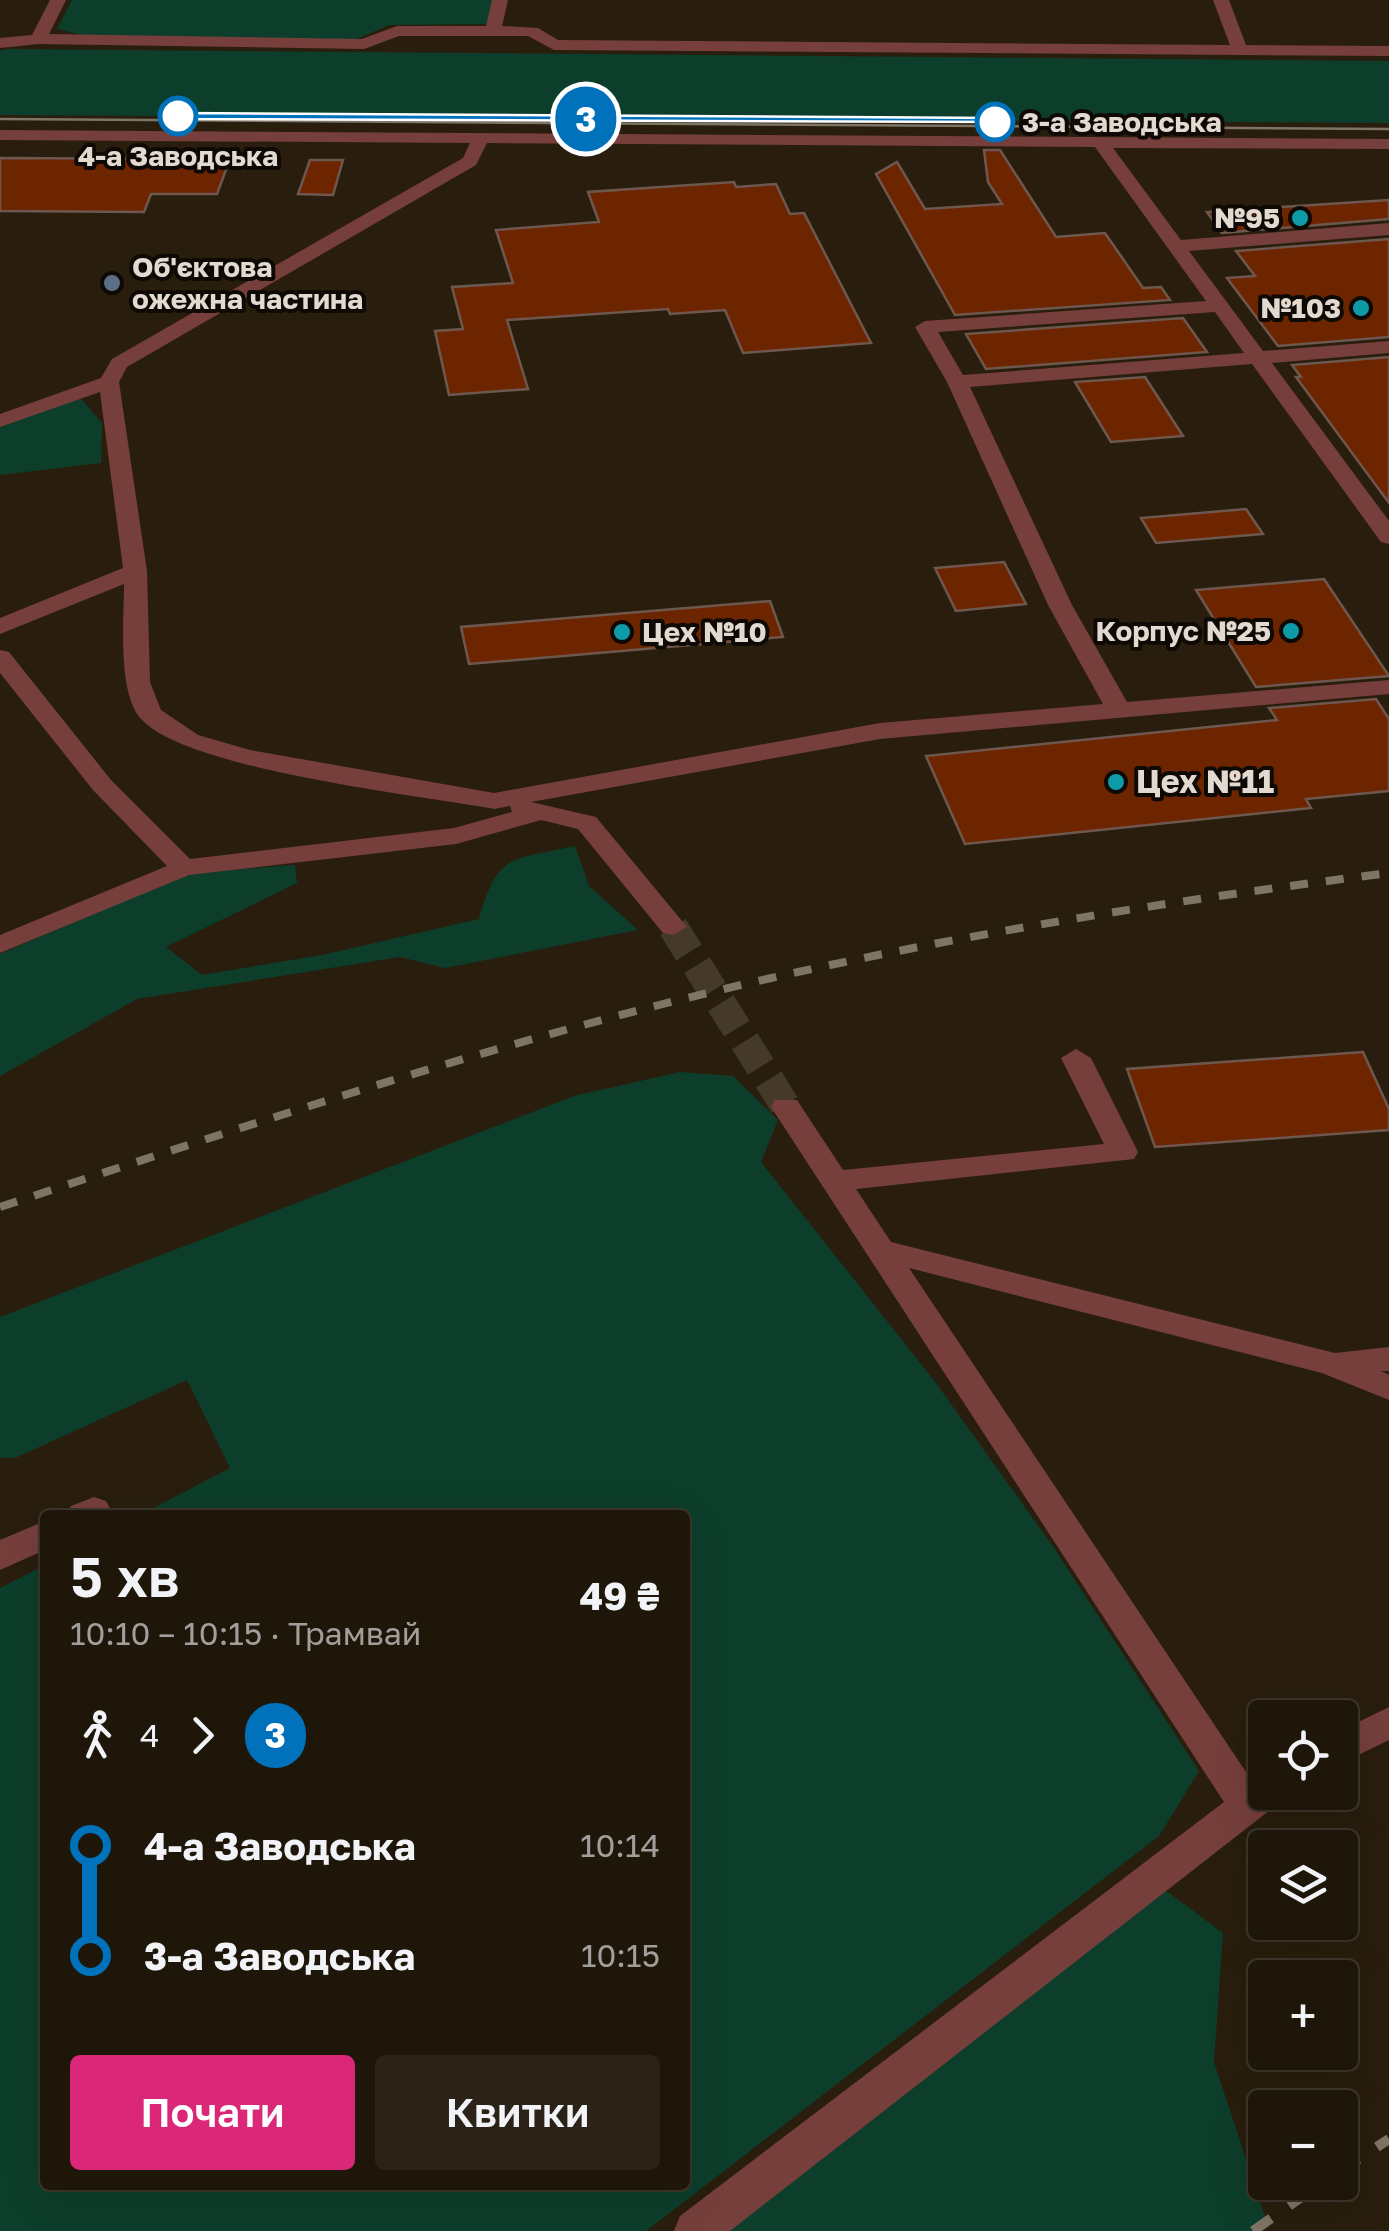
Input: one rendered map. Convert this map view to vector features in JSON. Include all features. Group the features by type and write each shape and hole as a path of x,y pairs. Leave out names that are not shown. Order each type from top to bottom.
{"street":[{"path":"38,38 58,0"},
{"path":"494,31 500,0"},
{"path":"1221,0 1240,50"},
{"path":"0,42 38,38 364,44 397,31 532,31 554,45 1389,51"},
{"path":"0,134 1389,144"},
{"path":"481,138 470,160 119,364 109,382 136,571 138,682 150,714 189,740 246,757 494,801 586,823 674,927"},
{"path":"1100,142 1389,537"},
{"path":"1176,246 1389,229"},
{"path":"1119,710 1060,605 956,382 924,327 1220,306"},
{"path":"956,382 1389,347"},
{"path":"0,421 109,382"},
{"path":"0,626 136,571"},
{"path":"0,656 102,786 184,868"},
{"path":"494,801 880,731 1389,687"},
{"path":"586,823 596,784"},
{"path":"0,945 184,868 456,836 540,812"},
{"path":"834,1181 1122,1152 1076,1058"},
{"path":"786,1107 1248,1788"},
{"path":"881,1250 1332,1364 1389,1388"},
{"path":"1332,1364 1389,1359"},
{"path":"0,1556 40,1536"},
{"path":"1358,1739 1389,1722"},
{"path":"696,2231 1248,1803"}],"green space":[{"path":"72,0 492,0 487,24 389,25 350,42 90,37 57,29"},
{"path":"0,51 1389,61 1389,123 0,115"},
{"path":"77,394 102,423 101,463 0,475 0,421"},
{"path":"575,846 589,886 638,930 445,968 400,957 137,999 0,1076 0,954 189,873 295,865 297,883 166,947 202,975 322,955 479,919 493,881 510,863"},
{"path":"680,1072 733,1076 778,1120 761,1162 936,1383 1054,1548 1199,1771 1159,1836 646,2231 0,2231 0,1588 40,1568 40,2190 690,2190 690,1510 150,1510 230,1468 187,1380 15,1458 0,1458 0,1317 574,1096"},
{"path":"1149,1878 1223,1933 1214,2062 1248,2165 1248,2200 1259,2200 1266,2220 1253,2231 696,2231"}],"building":[{"path":"984,150 1000,150 1056,237 1105,233 1143,288 1161,287 1170,300 955,315 876,174 897,162 925,209 1002,204 988,182"},
{"path":"0,158 230,159 217,194 151,194 144,212 0,211"},
{"path":"310,160 343,160 333,195 298,194"},
{"path":"734,182 736,187 776,184 790,214 804,213 871,343 743,353 725,310 670,314 668,309 507,320 528,389 449,395 435,331 463,329 452,287 513,283 496,230 599,222 588,192"},
{"name":"№95","path":"1389,200 1389,219 1222,233 1207,212"},
{"path":"1389,239 1389,337 1278,346 1227,278 1255,276 1236,251"},
{"path":"1183,318 1207,352 986,369 966,334"},
{"path":"1389,357 1389,503 1296,377 1301,377 1292,365"},
{"path":"1145,377 1183,436 1111,442 1075,382"},
{"path":"1246,509 1263,534 1156,543 1141,518"},
{"path":"1004,562 1026,604 956,611 935,568"},
{"name":"Корпус №25","path":"1324,579 1389,676 1256,687 1196,590"},
{"name":"Цех №10","path":"770,601 783,637 469,664 461,627"},
{"name":"Цех №11","path":"1376,699 1389,719 1389,791 1306,799 1311,808 965,844 926,756 1277,720 1269,708"},
{"path":"1363,1052 1389,1109 1389,1130 1155,1147 1127,1069"}],"tunnel":[{"path":"673,927 786,1107"}],"tram line":[{"name":"3","path":"178,116 995,122"},
{"path":"0,119 1389,129"}],"railway":[{"path":"0,1207 410,1075 749,983 1022,928 1389,873"},
{"path":"1358,2159 1389,2139"},
{"path":"1253,2231 1297,2200"}],"place":[{"name":"4-а Заводська","path":"178,116"},
{"name":"3-а Заводська","path":"995,122"},
{"name":"№95","path":"1300,218"},
{"name":"Об'єктова ожежна частина","path":"112,283"},
{"name":"№103","path":"1361,308"},
{"name":"Корпус №25","path":"1291,631"},
{"name":"Цех №10","path":"622,632"},
{"name":"Цех №11","path":"1116,782"}]}
